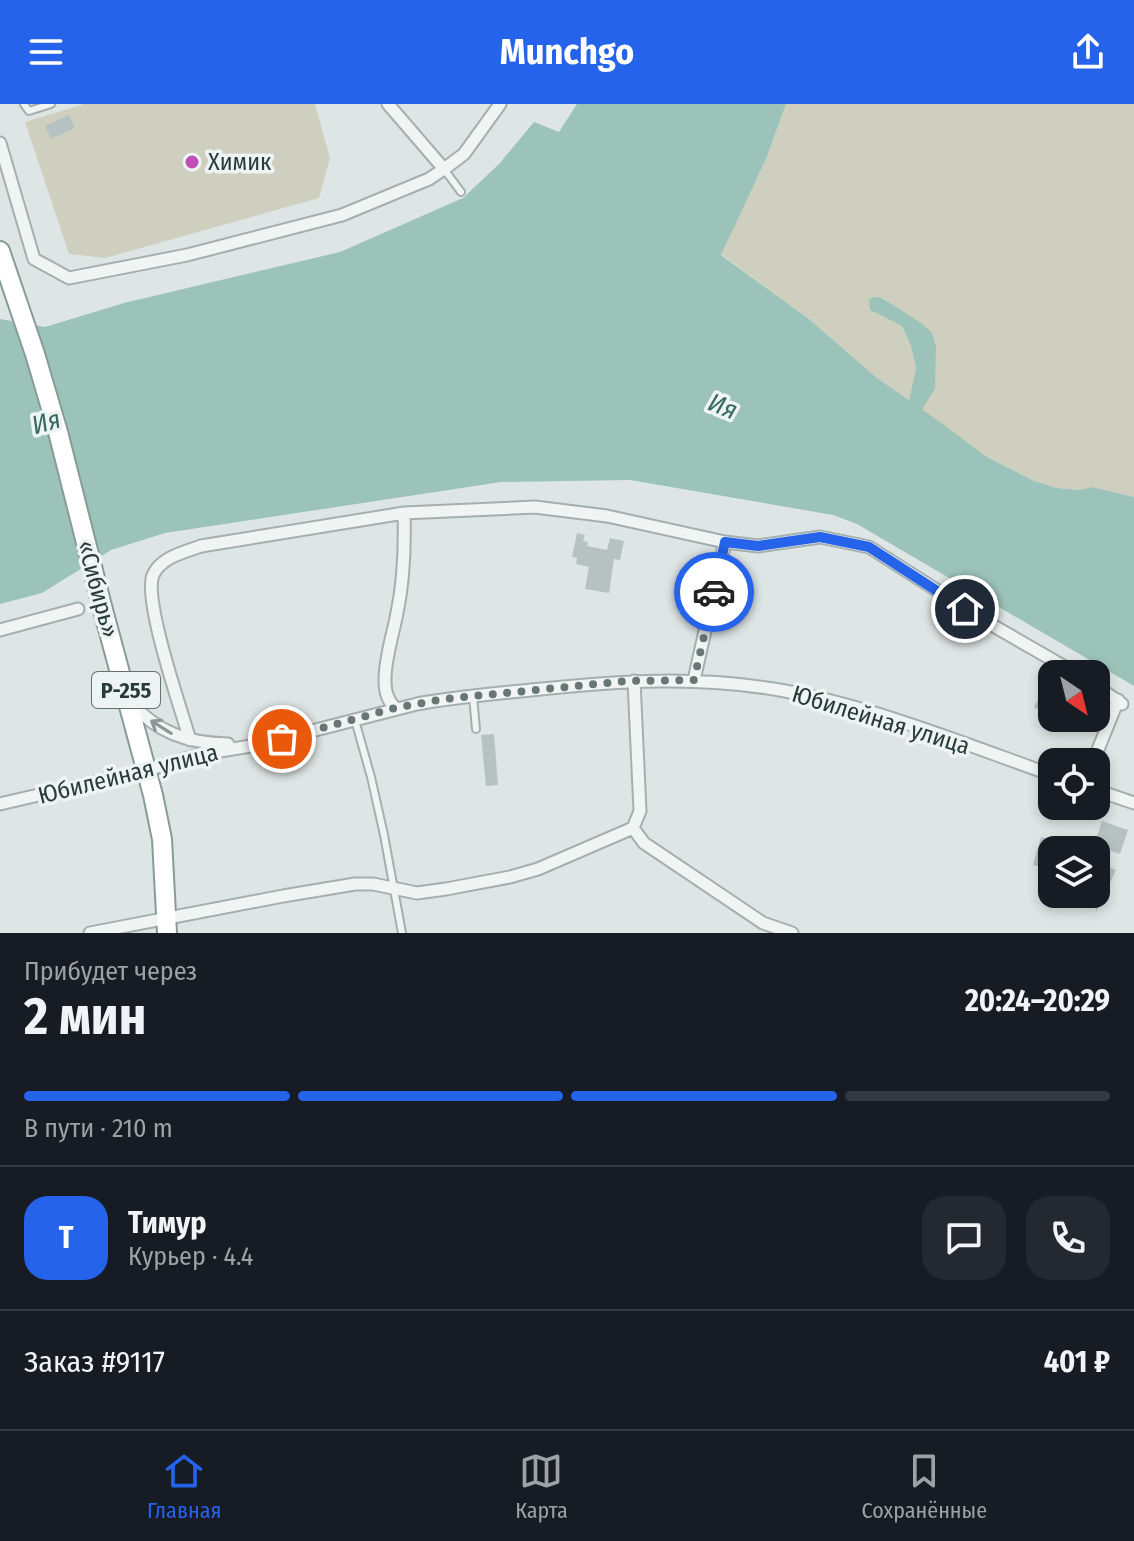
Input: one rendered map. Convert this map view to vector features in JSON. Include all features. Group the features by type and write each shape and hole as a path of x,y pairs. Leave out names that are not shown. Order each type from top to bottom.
{"highway":[{"name":"«Сибирь»","path":"1,255 58,432 147,770 160,826 167,926"}],"street":[{"path":"388,104 444,169"},
{"path":"0,143 34,259 69,278 187,255 342,215 429,179 444,169 464,154 500,104"},
{"path":"190,740 154,615 152,576 161,565 201,546 404,513 535,507 607,516 725,542 758,546 820,537 869,547 985,621 1056,660"},
{"path":"395,708 387,699 385,682 404,560 404,513"},
{"path":"694,680 725,542"},
{"path":"0,630 78,609"},
{"name":"Юбилейная улица","path":"0,804 202,754 257,745 395,708 473,696 634,681 694,680 787,691 843,704 1038,770"},
{"path":"90,933 167,926 355,884 424,893 524,873 633,828 640,811 634,681"},
{"path":"1110,695 1120,702 1110,724"},
{"path":"128,700 159,727 190,740 204,744 257,745"},
{"path":"1110,795 1134,803"},
{"path":"633,828 644,843 763,928 792,933"}],"lane":[{"path":"24,104 29,111 51,104"},
{"path":"444,169 461,192"},
{"path":"473,696 476,729"},
{"path":"355,720 371,777 402,933"}],"shaded area":[{"name":"Химик","path":"84,104 315,104 330,158 319,198 105,258 69,254 25,122"},
{"path":"786,104 1134,104 1134,497 1092,487 1080,490 1057,488 1034,481 987,457 921,409 935,389 893,306 883,298 870,310 902,326 911,346 916,369 909,400 877,378 809,319 721,254 766,159"}],"water":[{"name":"Ия","path":"577,104 786,104 766,159 721,255 809,319 877,378 909,400 916,369 911,346 902,326 870,310 869,300 882,298 932,333 936,347 935,389 922,409 987,457 1034,481 1057,488 1079,490 1092,487 1134,497 1134,686 1110,672 1110,660 1090,660 857,524 833,515 630,480 501,482 165,533 111,550 42,593 0,604 0,319 45,327 124,303 340,252 463,198 499,164 534,122 559,132"}],"building":[{"path":"69,115 75,128 51,139 45,126"},
{"path":"577,533 585,535 583,541 588,542 587,546 607,550 610,538 624,541 620,560 614,559 609,593 585,589 589,567 576,564 577,558 572,557"},
{"path":"494,734 498,785 486,786 481,735"},
{"path":"1102,821 1128,830 1120,854 1110,851 1110,836 1097,836"},
{"path":"1038,848 1038,866 1033,865"},
{"path":"1110,867 1116,870 1110,883"}],"way so far":[{"path":"282,739 395,708 444,699 627,681 694,680 714,592"}],"place":[{"name":"Химик","path":"192,162"}],"route":[{"path":"714,592 725,542 758,546 820,537 869,547 965,609"}]}
